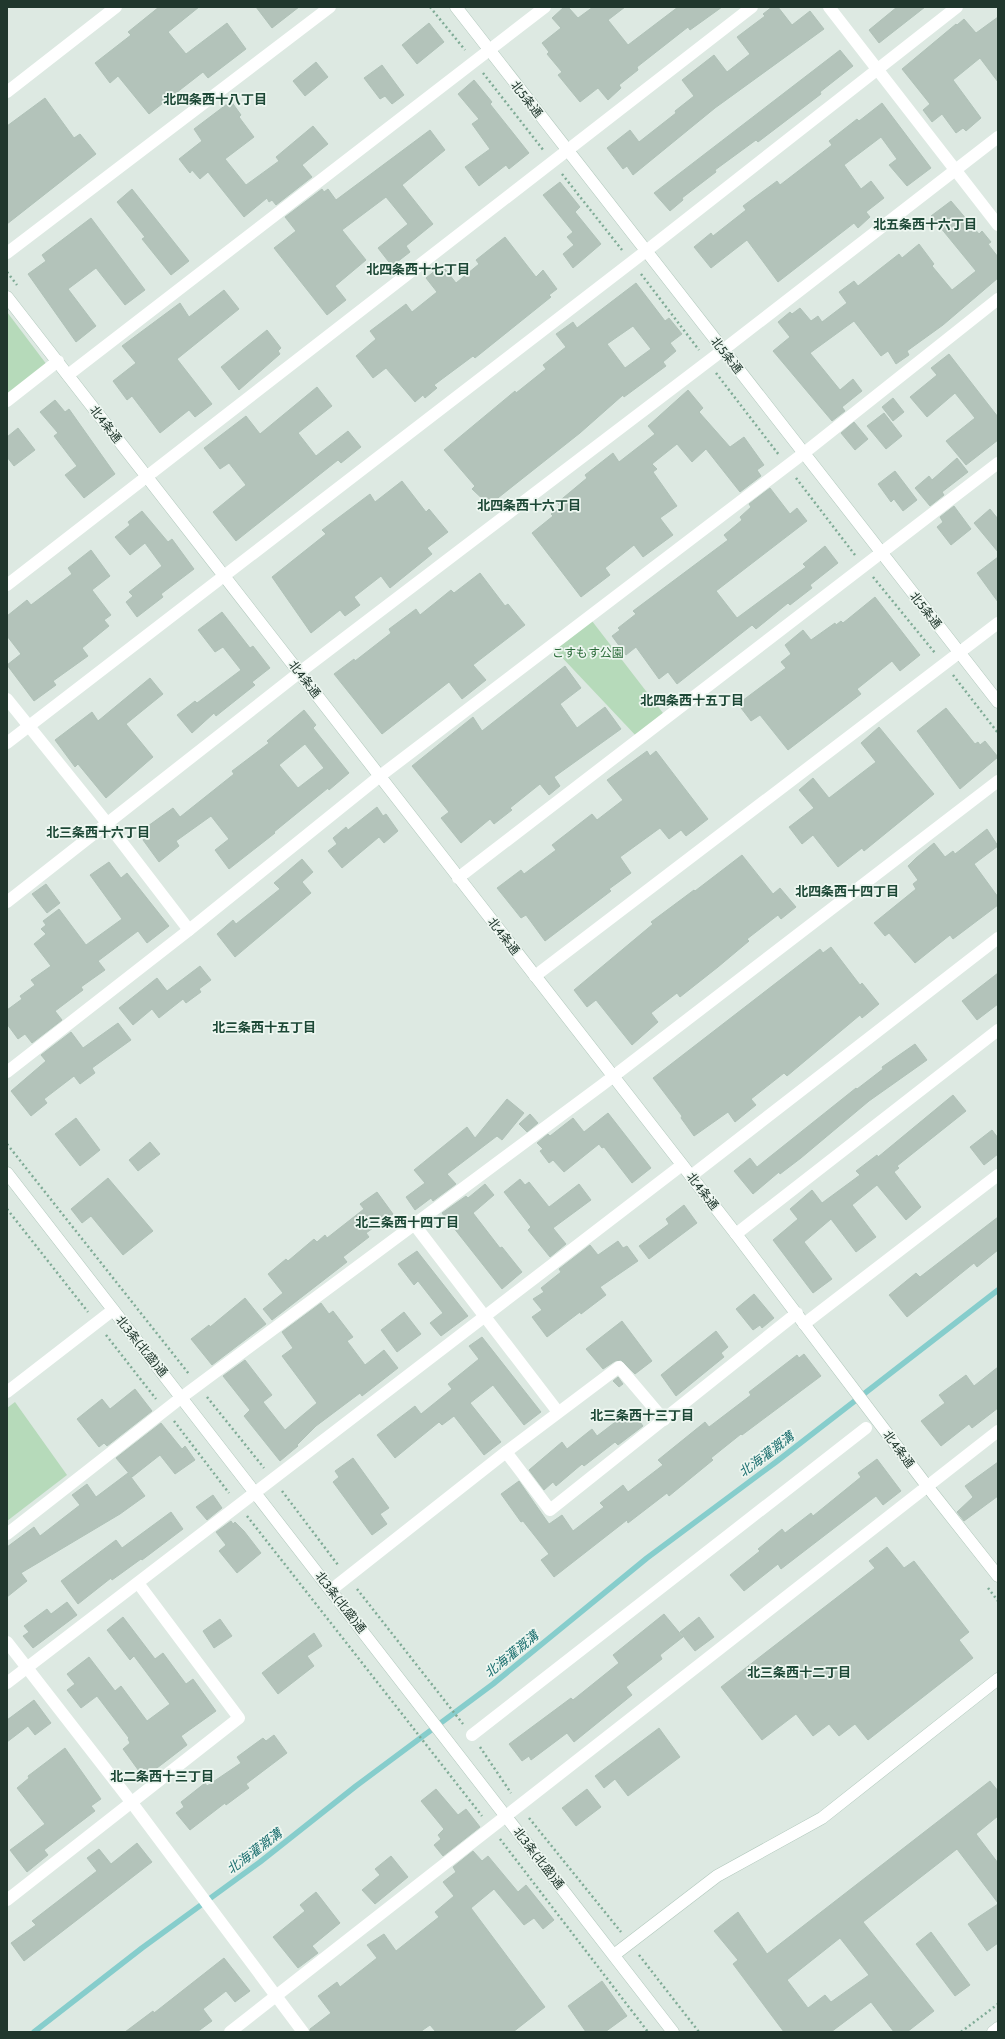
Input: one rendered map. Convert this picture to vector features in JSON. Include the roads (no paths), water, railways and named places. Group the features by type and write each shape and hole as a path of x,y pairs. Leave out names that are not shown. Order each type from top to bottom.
{"street":[{"path":"7,92 116,7"},
{"path":"7,253 330,7"},
{"name":"北5条通","path":"456,7 998,702"},
{"path":"68,375 490,51 545,7"},
{"path":"7,585 752,7"},
{"path":"829,7 998,224"},
{"path":"7,743 224,574 646,251 957,7"},
{"path":"7,902 300,672 724,350 998,137"},
{"name":"北4条通","path":"7,297 736,1234 927,1486 998,1576"},
{"path":"7,1072 189,930 380,776 804,453 998,300"},
{"path":"7,401 58,361"},
{"path":"458,878 882,554 998,463"},
{"path":"536,976 998,623"},
{"path":"7,699 28,727 107,823 189,930"},
{"path":"7,1534 182,1398 613,1076 998,781"},
{"path":"690,1176 998,938"},
{"path":"736,1234 998,1030"},
{"path":"7,1684 138,1584 272,1478 682,1165"},
{"name":"北3条(北盛)通","path":"7,1173 254,1493 442,1731 673,2032"},
{"path":"804,1324 998,1175"},
{"path":"414,1224 558,1412"},
{"path":"7,1392 113,1310"},
{"path":"506,1452 550,1510 797,1313"},
{"path":"331,1590 506,1452 619,1367 664,1420"},
{"path":"472,1735 866,1428"},
{"path":"230,2032 998,1431"},
{"path":"7,1900 239,1718 138,1584"},
{"path":"7,1642 132,1803 303,2032"},
{"path":"614,1955 717,1876 822,1818 998,1678"},
{"path":"993,2032 998,2028"}],"waterway":[{"name":"北海灌漑溝","path":"34,2032 142,1948 260,1862 356,1786 493,1684 647,1558 776,1462 998,1290"}],"district":[{"name":"北四条西十八丁目","path":"215,99"},
{"name":"北五条西十六丁目","path":"925,224"},
{"name":"北四条西十七丁目","path":"418,269"},
{"name":"北四条西十六丁目","path":"529,505"},
{"name":"北四条西十五丁目","path":"692,700"},
{"name":"北三条西十六丁目","path":"98,832"},
{"name":"北四条西十四丁目","path":"847,891"},
{"name":"北三条西十五丁目","path":"264,1027"},
{"name":"北三条西十四丁目","path":"407,1222"},
{"name":"北三条西十三丁目","path":"642,1415"},
{"name":"北三条西十二丁目","path":"799,1672"},
{"name":"北二条西十三丁目","path":"162,1776"}],"park label":[{"name":"こすもす公園","path":"588,652"}]}
